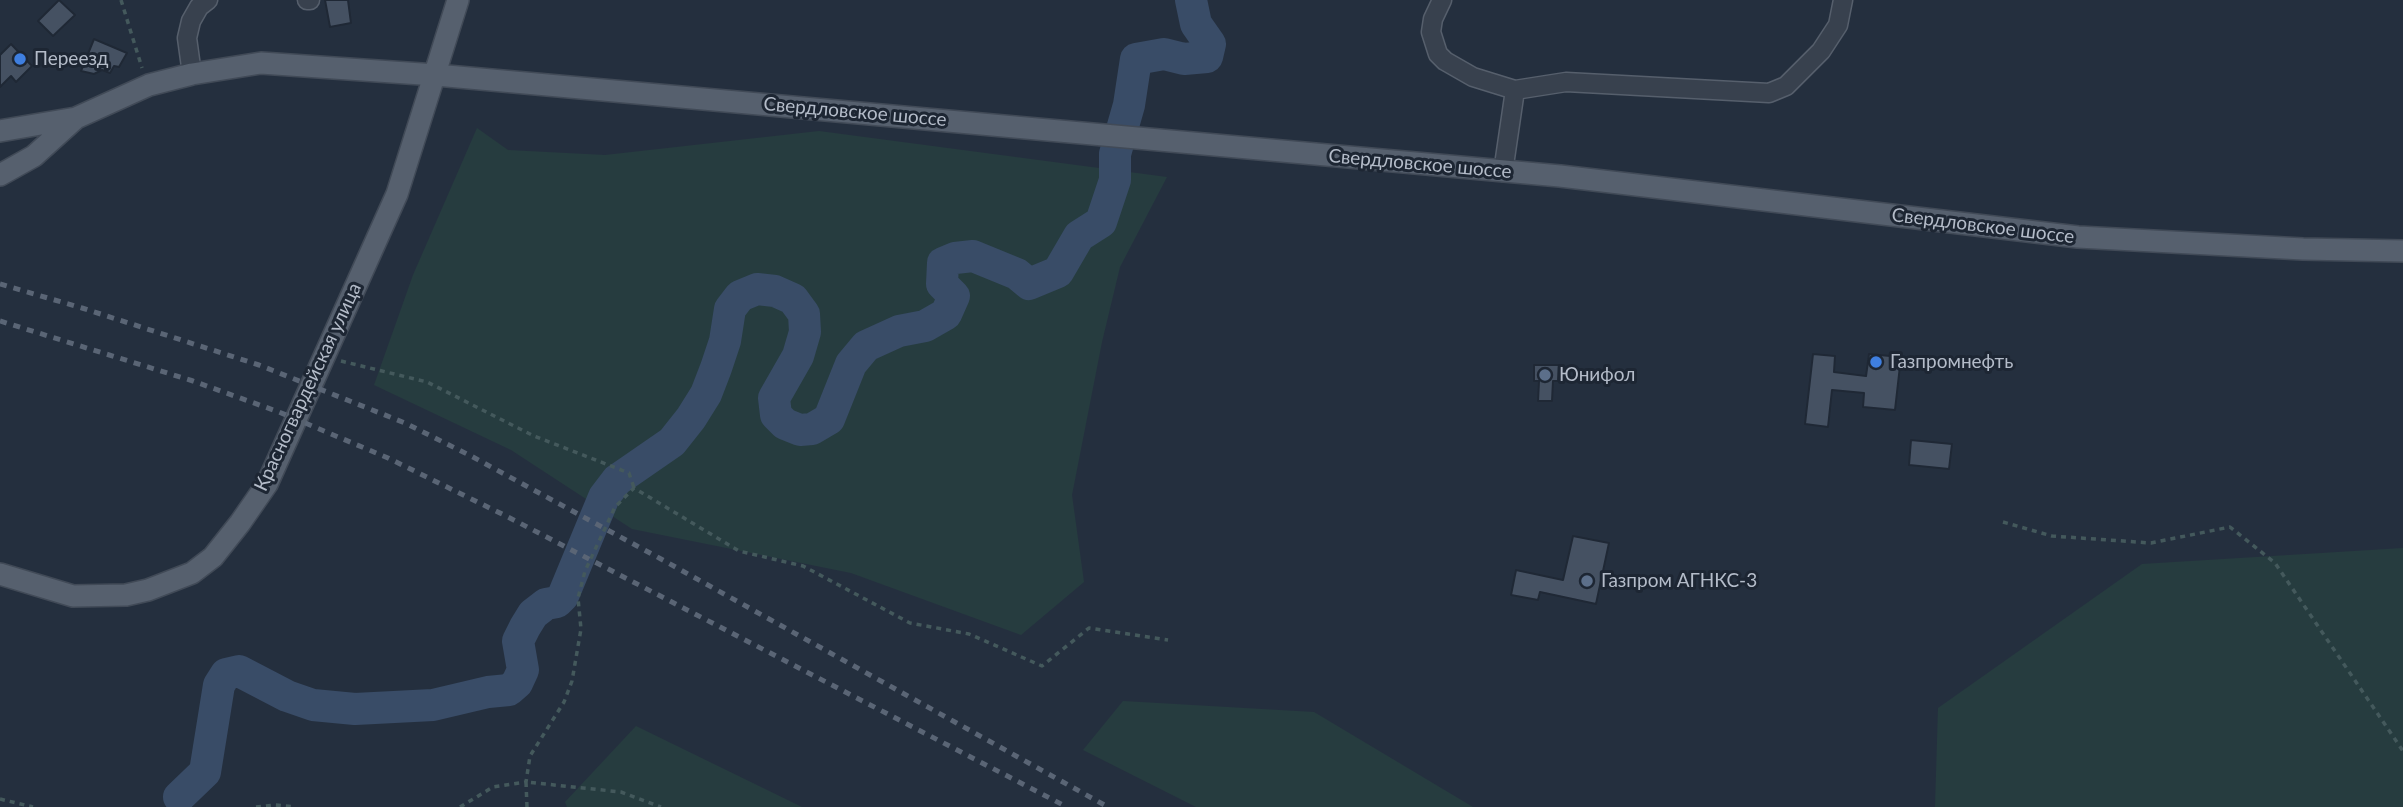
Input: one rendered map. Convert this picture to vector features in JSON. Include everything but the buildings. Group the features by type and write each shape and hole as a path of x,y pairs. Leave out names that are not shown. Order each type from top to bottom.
{"main road":[{"name":"Красногвардейская улица","path":"0,574 73,596 96,597 137,593 192,573 213,557 267,484 397,194 458,0"},
{"name":"Свердловское шоссе","path":"76,118 149,85 191,74 261,63 436,75 1560,176 2078,237 2303,249 2403,251"},
{"path":"0,131 76,118"},
{"path":"0,175 34,156 76,118"}],"street":[{"path":"191,74 187,38 191,21 199,7 208,0"},
{"path":"1442,0 1433,19 1432,32 1438,54 1445,61 1473,76 1515,90 1566,82 1769,93 1786,86 1821,51 1838,25 1843,0"},
{"path":"1503,172 1515,90"}],"path":[{"path":"121,0 149,85"},
{"path":"323,357 427,382 534,436 629,473 634,488 740,551 803,566 910,623 969,634 1042,666 1089,628 1167,640"},
{"path":"527,807 526,782 530,756 564,702 572,681 581,629 578,598 584,570 615,507 634,488"},
{"path":"2003,522 2052,536 2151,543 2230,527 2274,563 2403,751"},
{"path":"460,807 493,787 526,782 621,792 661,807"},
{"path":"0,799 33,807"},
{"path":"256,807 295,807"}],"green space":[{"path":"477,128 508,150 605,155 819,131 1167,177 1120,267 1102,342 1072,495 1084,582 1021,635 851,573 632,529 511,450 374,385 413,275"},
{"path":"2403,548 2403,807 1935,807 1938,708 2142,564"},
{"path":"1123,701 1314,712 1473,807 1196,807 1083,750"},
{"path":"636,726 802,807 567,807 565,802"}],"waterway":[{"path":"179,797 205,772 219,685 226,674 239,671 287,696 313,705 355,709 433,705 488,692 509,690 517,683 523,670 518,641 525,627 533,614 563,596 604,497 617,480 672,442 691,418 706,394 725,341 730,309 740,296 757,289 775,291 793,299 804,314 805,332 798,356 774,398 776,415 785,424 800,430 812,429 829,419 851,364 866,346 899,331 925,326 946,314 954,296 942,284 943,263 955,258 973,256 1017,274 1029,284 1058,272 1079,236 1101,222 1115,180 1115,154 1129,105 1136,59 1164,54 1184,59 1207,57 1210,44 1196,24 1191,0"}],"railway":[{"path":"0,284 259,365 405,423 661,559 1108,807"},
{"path":"0,321 193,381 279,412 388,458 508,517 1067,807"}],"place":[{"name":"Переезд","path":"20,59"},
{"name":"Газпромнефть","path":"1876,362"},
{"name":"Юнифол","path":"1545,375"},
{"name":"Газпром АГНКС-3","path":"1587,581"}]}
